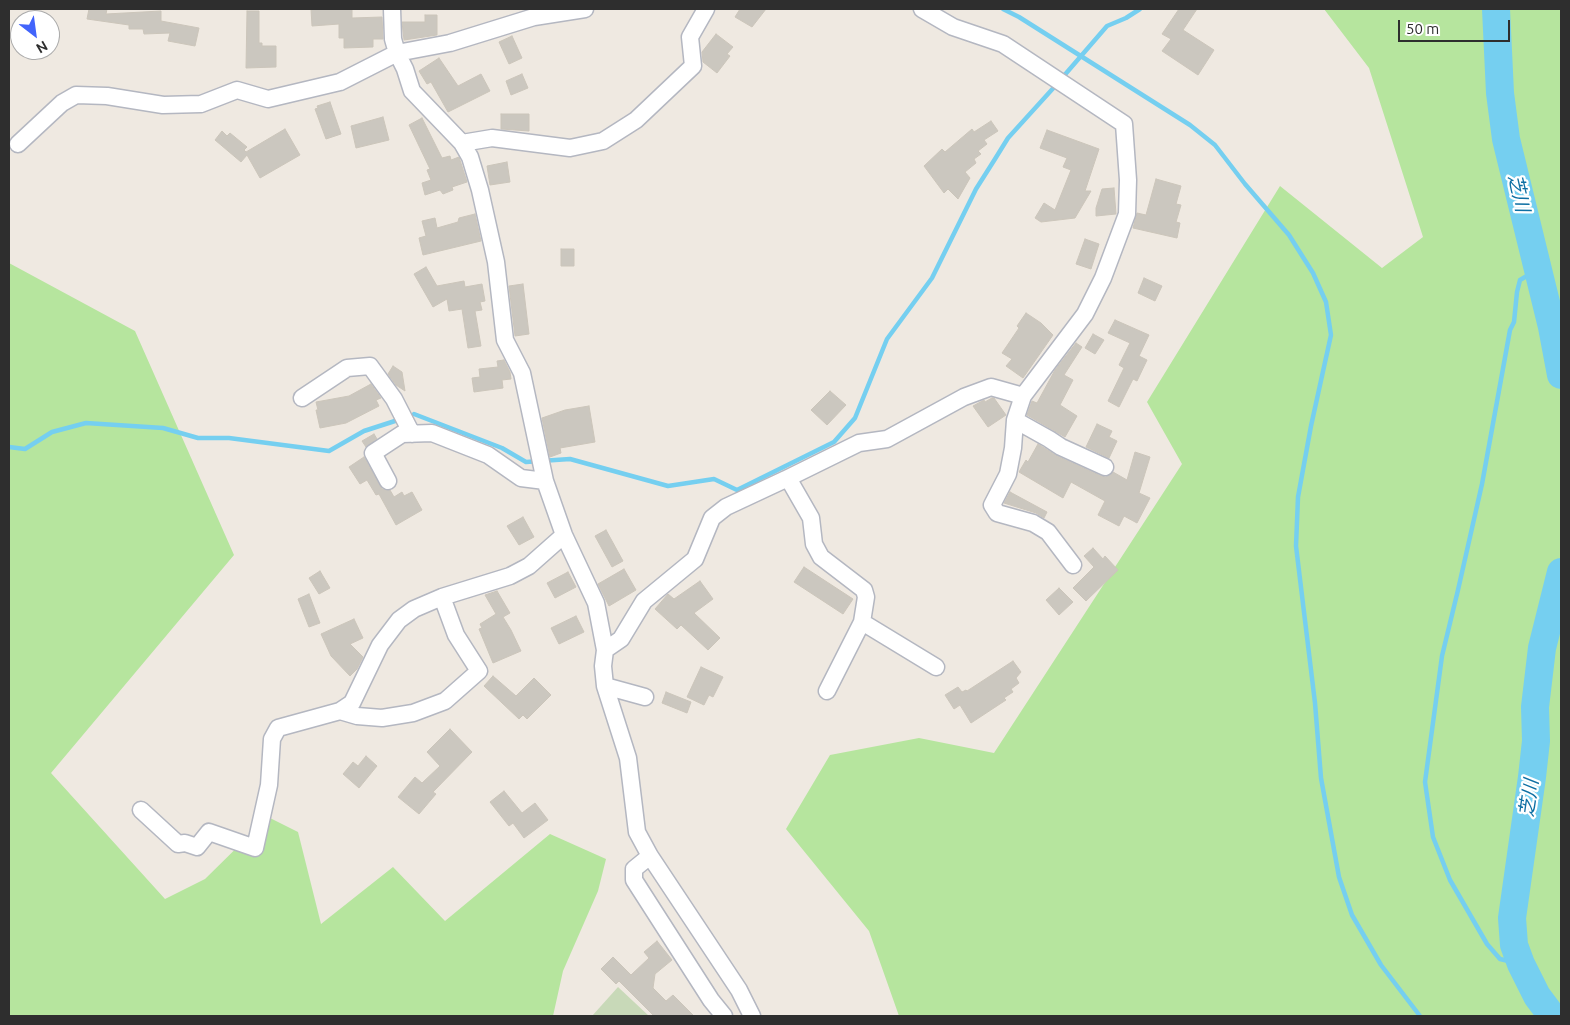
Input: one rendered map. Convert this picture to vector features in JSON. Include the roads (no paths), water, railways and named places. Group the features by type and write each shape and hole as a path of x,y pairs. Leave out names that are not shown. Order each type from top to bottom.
{"street":[{"path":"392,9 393,39 396,53 405,69 412,91 462,143 470,157 480,190 496,262 505,340 522,373 544,481 564,535 596,604 605,650 603,666 605,686 628,758 637,832 650,856 739,990 752,1016"},
{"path":"18,144 62,103 76,95 107,96 163,105 201,104 237,90 268,99 340,82 396,53 450,43 534,17 585,9"},
{"path":"462,143 492,138 570,148 603,141 636,120 693,66 690,37 706,9"},
{"path":"922,9 953,27 1003,44 1124,124 1128,180 1127,214 1103,278 1085,314 1024,396 1014,420 1013,448 1008,474 992,505 997,513 1033,523 1048,532 1073,565"},
{"path":"302,398 346,368 370,366 394,399 412,434"},
{"path":"605,650 620,639 644,601 695,559 712,518 726,507 859,443 887,439 964,398 991,387 1024,396"},
{"path":"1014,420 1061,447 1105,467"},
{"path":"388,480 372,453 402,434 432,433 488,455 521,478 544,481"},
{"path":"788,478 811,518 814,544 822,557 864,590 866,597 862,622 827,691"},
{"path":"141,810 178,844 185,843 198,847 208,832 255,848 269,785 272,739 278,728 340,711 352,703 380,645 399,620 414,608 442,597 510,576 529,566 564,535"},
{"path":"340,711 357,716 382,718 413,713 444,701 479,671 456,635 442,597"},
{"path":"862,622 936,667"},
{"path":"605,686 645,697"},
{"path":"650,856 634,869 634,880 711,1000 724,1016"}],"waterway":[{"path":"1003,9 1019,17 1190,125 1215,145 1245,184 1289,235 1313,273 1326,302 1331,335 1298,497 1296,546 1315,703 1321,778 1339,877 1352,915 1381,965 1420,1016"},
{"path":"1062,78 1107,26 1126,18 1140,9"},
{"name":"芝川","path":"1496,9 1500,93 1506,139 1552,327 1561,375"},
{"path":"414,414 502,448 526,462 570,459 668,486 714,479 737,490 834,442 855,418 887,339 932,278 976,189 1008,138 1057,84"},
{"path":"1521,964 1500,959 1487,944 1450,880 1433,837 1425,782 1442,656 1482,484 1510,330 1514,322 1517,292 1520,280 1537,270"},
{"path":"9,447 25,449 52,432 86,423 163,428 198,438 229,438 329,451 364,431 398,420"},
{"name":"芝川","path":"1552,1016 1537,996 1521,964 1514,945 1512,918 1532,777 1536,741 1535,707 1542,648 1561,572"}]}
